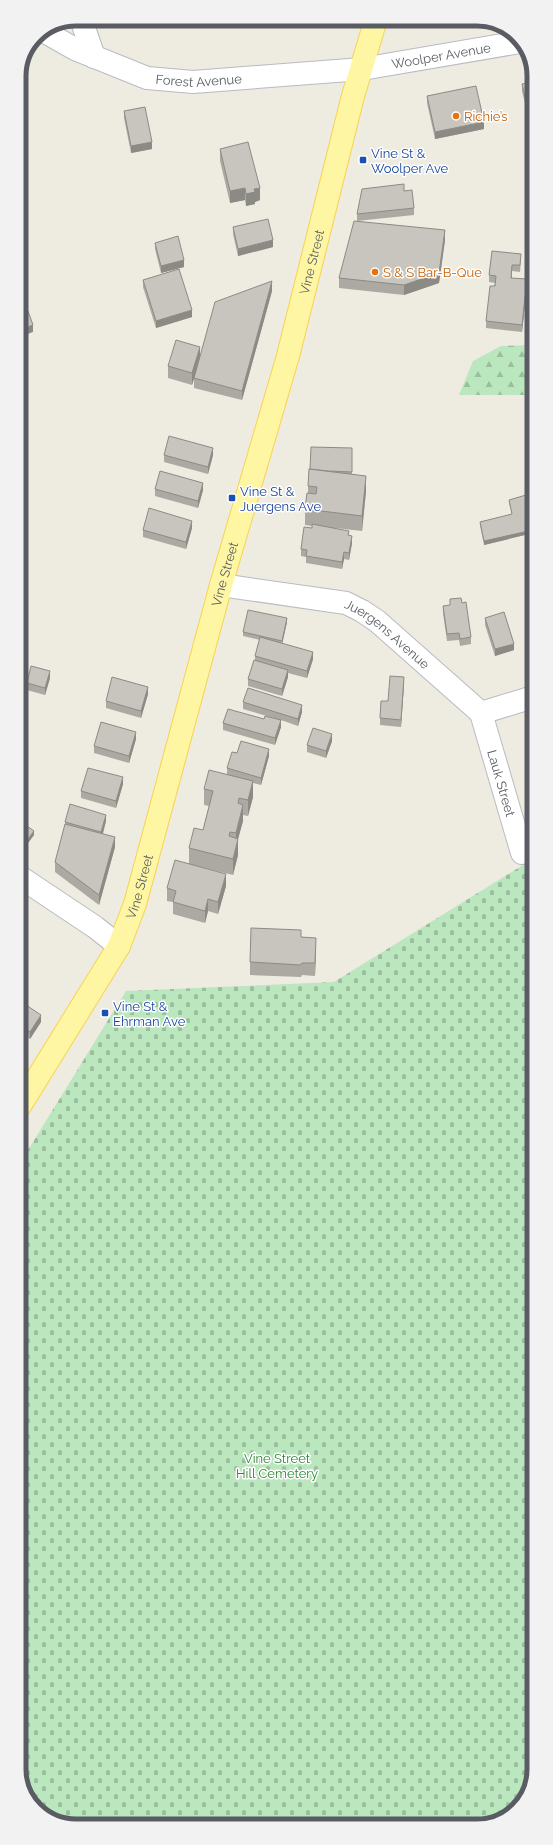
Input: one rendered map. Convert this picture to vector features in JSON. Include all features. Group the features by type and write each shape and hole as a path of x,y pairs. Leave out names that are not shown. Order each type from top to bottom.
{"main road":[{"name":"Vine Street","path":"26,1096 119,946 135,904 221,585 288,356 353,96 374,26"}],"street":[{"path":"84,26 94,57"},
{"name":"Forest Avenue","path":"48,34 74,49 147,78 193,82 362,69"},
{"name":"Woolper Avenue","path":"362,69 514,43"},
{"name":"Juergens Avenue","path":"221,585 346,603 377,621 481,713"},
{"path":"481,713 527,699"},
{"name":"Lauk Street","path":"481,713 522,853"},
{"path":"26,881 95,927 119,946"}],"green space":[{"path":"527,345 527,395 459,395 473,361 501,346"},
{"name":"Vine Street Hill Cemetery","path":"527,863 527,1769 526,1779 520,1794 505,1811 487,1818 477,1819 73,1819 48,1811 33,1794 27,1779 26,1769 26,1153 126,991 334,982"}],"building":[{"path":"527,83 527,105 522,84"},
{"name":"Richie’s","path":"476,86 484,122 435,132 427,96"},
{"path":"145,107 152,142 131,146 124,111"},
{"path":"248,142 260,188 254,189 255,192 246,194 245,188 230,191 220,149"},
{"path":"404,184 404,191 412,190 414,208 357,214 362,189"},
{"path":"268,219 273,240 238,249 233,227"},
{"path":"354,221 445,230 439,273 404,285 339,278"},
{"path":"178,236 184,260 161,266 155,243"},
{"path":"492,251 521,254 520,265 512,265 511,278 527,279 522,325 486,321 490,286 495,286 496,276 489,275"},
{"path":"179,269 192,310 156,321 143,280"},
{"path":"272,281 242,391 194,378 215,302"},
{"path":"28,311 33,325 26,328 26,312"},
{"path":"176,340 200,347 192,373 168,366"},
{"path":"169,436 213,448 208,467 164,455"},
{"path":"311,447 352,448 352,472 310,469"},
{"path":"309,469 366,476 362,516 305,509 307,493 316,494 317,487 308,486"},
{"path":"160,471 203,483 198,501 155,489"},
{"path":"526,495 527,531 484,541 480,522 512,514 509,500"},
{"path":"149,508 192,521 186,542 143,530"},
{"path":"312,524 349,531 348,535 352,536 349,553 344,552 342,562 306,556 307,550 301,549 304,527 312,528"},
{"path":"461,598 462,603 466,602 471,637 460,639 459,633 447,634 443,606 450,605 450,599"},
{"path":"248,610 287,618 282,641 243,632"},
{"path":"504,612 514,644 495,649 485,618"},
{"path":"260,637 313,652 307,671 255,656"},
{"path":"254,660 288,670 282,689 248,679"},
{"path":"31,666 50,671 45,688 27,683"},
{"path":"390,676 404,677 401,720 380,718 381,701 388,701"},
{"path":"112,677 148,687 141,711 106,701"},
{"path":"248,688 302,705 298,719 243,702"},
{"path":"228,709 264,719 265,716 281,720 275,738 223,723"},
{"path":"101,722 136,732 129,756 94,746"},
{"path":"313,728 332,734 326,751 307,745"},
{"path":"241,741 269,749 261,778 227,768 232,752 237,753"},
{"path":"88,768 123,777 116,801 81,791"},
{"path":"209,770 253,781 248,800 239,798 238,803 243,805 236,833 230,832 229,836 238,839 233,859 189,848 194,828 203,830 213,791 204,789"},
{"path":"70,804 106,815 101,832 65,822"},
{"path":"65,824 115,837 99,895 55,862"},
{"path":"26,825 34,831 26,842"},
{"path":"175,860 226,874 218,902 208,899 205,911 173,902 176,891 167,888"},
{"path":"251,928 301,930 301,937 316,938 315,963 302,963 301,965 250,962"},
{"path":"26,1005 41,1015 30,1032 26,1029"}],"place":[{"name":"Richie’s","path":"456,116"},
{"name":"Vine St & Woolper Ave","path":"363,160"},
{"name":"S & S Bar-B-Que","path":"375,272"},
{"name":"Vine St & Juergens Ave","path":"232,498"},
{"name":"Vine St & Ehrman Ave","path":"105,1013"}]}
